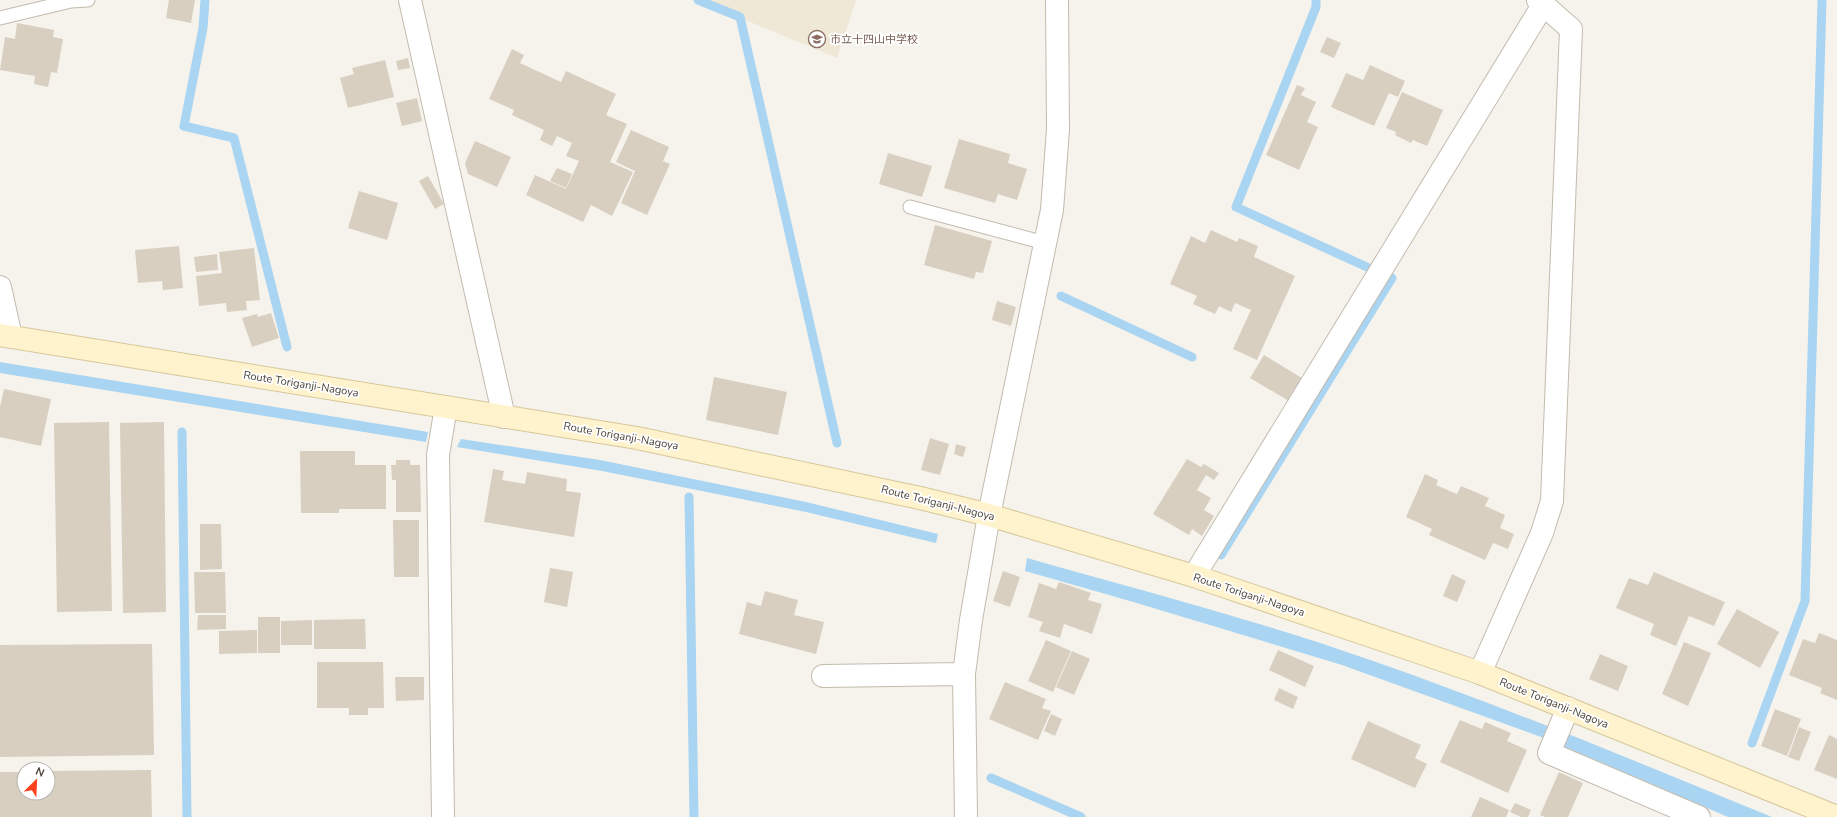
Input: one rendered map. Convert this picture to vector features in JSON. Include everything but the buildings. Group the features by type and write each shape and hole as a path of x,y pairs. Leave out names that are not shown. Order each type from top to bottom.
{"main road":[{"name":"Route Toriganji-Nagoya","path":"6,336 637,438 912,496 990,515 1194,576 1480,673 1564,716 1837,817"}],"street":[{"path":"410,0 504,417"},
{"path":"966,817 964,674 971,620 990,515 1052,210 1058,129 1057,0"},
{"path":"1194,576 1541,3 1571,29 1552,501 1542,533 1480,673"},
{"path":"0,287 6,336"},
{"path":"443,817 438,455 446,407"},
{"path":"823,676 964,674"},
{"path":"1564,716 1549,753 1699,817"}],"lane":[{"path":"0,18 71,1 88,0"},
{"path":"910,207 1045,243"}],"shaded area":[{"name":"市立十四山中学校","path":"697,0 856,0 837,58"}],"water":[{"path":"0,362 428,432 426,442 0,373"},
{"path":"461,439 600,460 806,502 938,534 936,543 806,512 602,471 457,447"},
{"path":"1027,558 1330,646 1524,717 1772,817 1728,817 1544,738 1342,665 1025,571"}],"waterway":[{"path":"205,0 203,28 184,126 234,138 287,347"},
{"path":"698,0 740,17 837,443"},
{"path":"1316,0 1316,7 1236,207 1369,268"},
{"path":"1752,743 1805,601 1822,0"},
{"path":"1221,555 1392,278"},
{"path":"1061,296 1192,357"},
{"path":"182,432 187,817"},
{"path":"689,497 694,817"},
{"path":"991,778 1081,817"}],"place":[{"name":"市立十四山中学校","path":"817,39"}]}
